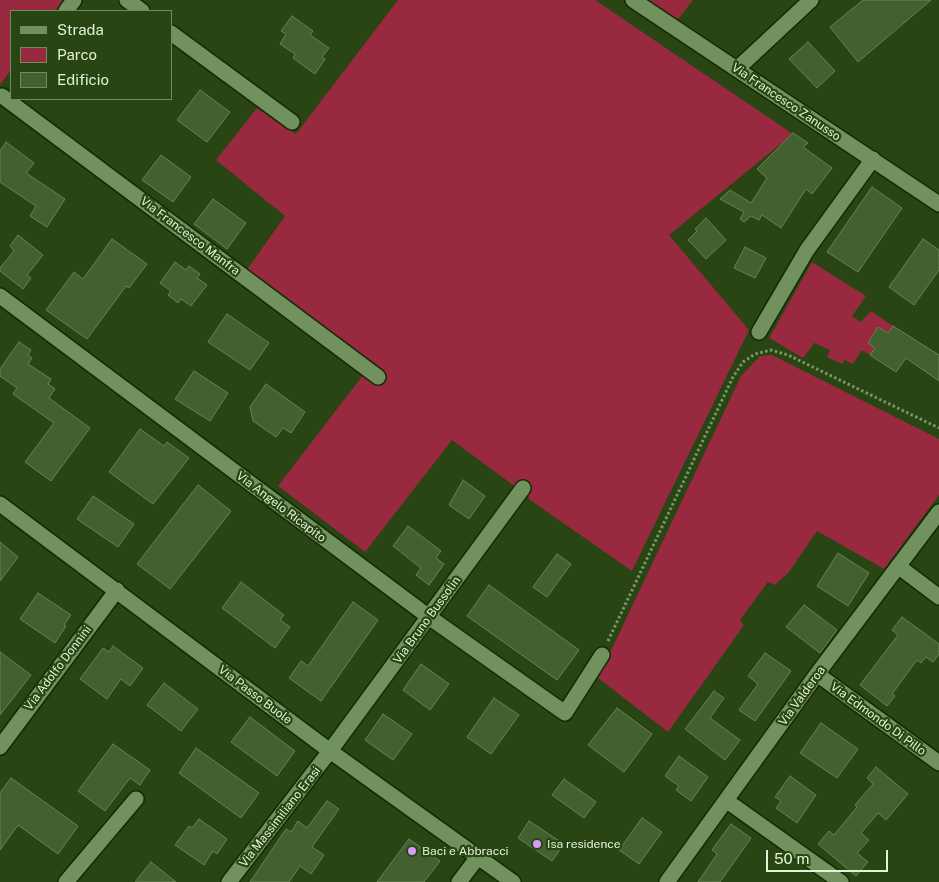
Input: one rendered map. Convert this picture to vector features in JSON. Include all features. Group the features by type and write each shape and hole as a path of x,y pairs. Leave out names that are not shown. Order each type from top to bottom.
{"street":[{"path":"127,0 141,10"},
{"name":"Via Francesco Zanusso","path":"633,0 939,204"},
{"path":"736,69 811,0"},
{"path":"172,34 292,122"},
{"name":"Via Francesco Manfra","path":"14,100 378,377"},
{"path":"759,332 807,250 873,159"},
{"name":"Via Angelo Ricapito","path":"0,296 429,617 565,713 602,656"},
{"name":"Via Bruno Bussolin","path":"330,751 523,488"},
{"name":"Via Passo Buole","path":"0,504 330,751 513,882"},
{"name":"Via Valderoa","path":"667,882 817,674 939,512"},
{"path":"898,566 939,597"},
{"name":"Via Adolfo Donnini","path":"1,742 117,590"},
{"name":"Via Edmondo Di Pillo","path":"817,674 939,763"},
{"name":"Via Massimiliano Erasi","path":"230,882 330,751"},
{"path":"66,882 136,798"},
{"path":"727,801 841,882"},
{"path":"459,882 478,857"}],"path":[{"path":"602,656 733,376 743,362 756,354 771,350 788,355 939,428"}],"green space":[{"path":"0,0 63,0 56,10 10,10 10,71 0,85"},
{"path":"398,0 595,0 793,134 669,235 749,330 632,571 530,500 524,484 517,488 452,440 365,552 278,486 373,362 246,271 285,216 216,160 257,108 296,134"},
{"path":"644,0 693,0 676,22"},
{"path":"812,262 866,296 852,316 861,322 871,311 893,326 888,333 878,327 868,343 875,348 870,355 862,350 853,364 845,360 842,364 827,357 830,350 814,343 803,358 769,338"},
{"path":"772,355 939,439 939,495 884,569 817,531 789,572 775,585 768,582 740,620 744,625 668,732 598,678 741,376 760,356"}],"building":[{"path":"863,0 931,0 858,62 830,27"},
{"path":"292,16 313,31 310,35 329,48 322,57 325,59 315,74 293,58 295,54 280,44 286,34 281,31"},
{"path":"808,42 835,71 817,88 789,59"},
{"path":"200,90 230,112 207,142 177,120"},
{"path":"793,133 808,143 803,147 832,168 812,194 806,189 781,228 762,215 759,220 751,216 744,222 740,219 744,212 720,199 730,190 751,203 767,178 757,169"},
{"path":"6,142 34,163 26,173 65,199 47,227 30,216 36,206 0,182 0,151"},
{"path":"161,155 191,177 173,202 142,180"},
{"path":"872,187 902,208 858,272 827,252"},
{"path":"213,199 246,223 227,249 194,224"},
{"path":"706,218 726,240 706,259 688,240 697,231 695,229"},
{"path":"18,235 43,255 27,275 31,278 23,289 0,271 0,268 14,251 10,246"},
{"path":"112,239 147,264 129,288 126,286 87,339 46,310 74,272 83,279"},
{"path":"923,239 939,250 939,270 914,305 889,287"},
{"path":"745,247 766,258 755,278 734,268"},
{"path":"175,262 186,270 189,266 200,274 197,278 207,285 191,306 181,299 178,303 168,295 171,291 160,283"},
{"path":"227,314 269,343 250,370 208,342"},
{"path":"893,326 939,355 939,381 906,358 896,372 870,355 875,348 868,343 878,327 888,333"},
{"path":"19,342 31,350 28,355 32,358 28,364 51,379 48,384 55,389 49,398 90,428 51,481 25,462 54,423 13,394 17,388 0,376 0,369"},
{"path":"194,371 228,393 210,421 175,399"},
{"path":"266,384 305,412 291,433 283,428 276,437 253,421 250,407"},
{"path":"140,429 164,446 167,442 189,458 153,504 109,472"},
{"path":"463,480 485,496 469,519 449,505"},
{"path":"198,485 231,511 170,589 137,564"},
{"path":"93,496 134,524 118,547 77,519"},
{"path":"408,526 441,551 436,558 444,564 429,585 416,575 421,568 393,546"},
{"path":"0,542 18,557 0,581"},
{"path":"838,553 869,573 848,606 817,586"},
{"path":"557,554 571,564 547,597 533,587"},
{"path":"241,582 284,615 280,620 290,627 275,648 222,608"},
{"path":"489,585 579,650 557,680 467,616"},
{"path":"38,593 71,615 55,643 20,619"},
{"path":"353,602 378,620 321,701 289,678 301,661 308,666"},
{"path":"804,605 837,630 820,653 786,627"},
{"path":"902,617 939,644 939,654 933,662 926,657 921,663 917,660 892,694 895,696 887,706 860,685 898,635 892,630"},
{"path":"113,646 143,668 130,686 121,679 107,699 80,679 103,648 109,652"},
{"path":"0,652 31,675 0,715"},
{"path":"765,653 791,671 755,721 739,710 758,684 748,676"},
{"path":"421,664 449,684 430,710 403,690"},
{"path":"164,683 198,709 181,731 147,705"},
{"path":"714,691 724,698 710,718 740,740 725,760 685,729"},
{"path":"494,698 519,715 491,754 467,737"},
{"path":"617,708 652,734 624,772 588,745"},
{"path":"383,714 412,734 393,760 365,740"},
{"path":"250,717 295,751 277,776 231,742"},
{"path":"821,723 858,749 837,778 800,753"},
{"path":"113,744 150,770 140,785 130,778 105,811 78,791"},
{"path":"196,748 259,793 241,818 179,773"},
{"path":"679,756 708,777 691,801 676,790 679,786 665,776"},
{"path":"876,767 908,794 886,820 878,813 861,833 869,840 857,853 868,862 856,876 818,844 829,831 834,835 857,807 855,805 873,784 867,778"},
{"path":"790,776 816,795 797,823 776,808 781,801 775,797"},
{"path":"11,778 78,826 58,854 18,825 0,850 0,793"},
{"path":"564,779 596,802 584,818 552,795"},
{"path":"327,801 339,809 312,847 324,855 311,874 300,866 289,882 250,882 286,829 291,832 298,821 307,828"},
{"path":"642,818 662,832 639,864 619,850"},
{"path":"199,819 227,839 217,854 213,851 204,865 175,845 189,826 192,828"},
{"path":"529,821 564,844 552,861 518,838"},
{"path":"731,824 751,838 720,882 698,882 717,854 712,850"},
{"path":"409,839 440,861 424,882 377,882"},
{"path":"151,862 176,882 135,882"}],"place":[{"name":"Isa residence","path":"537,844"},
{"name":"Baci e Abbracci","path":"412,851"}]}
